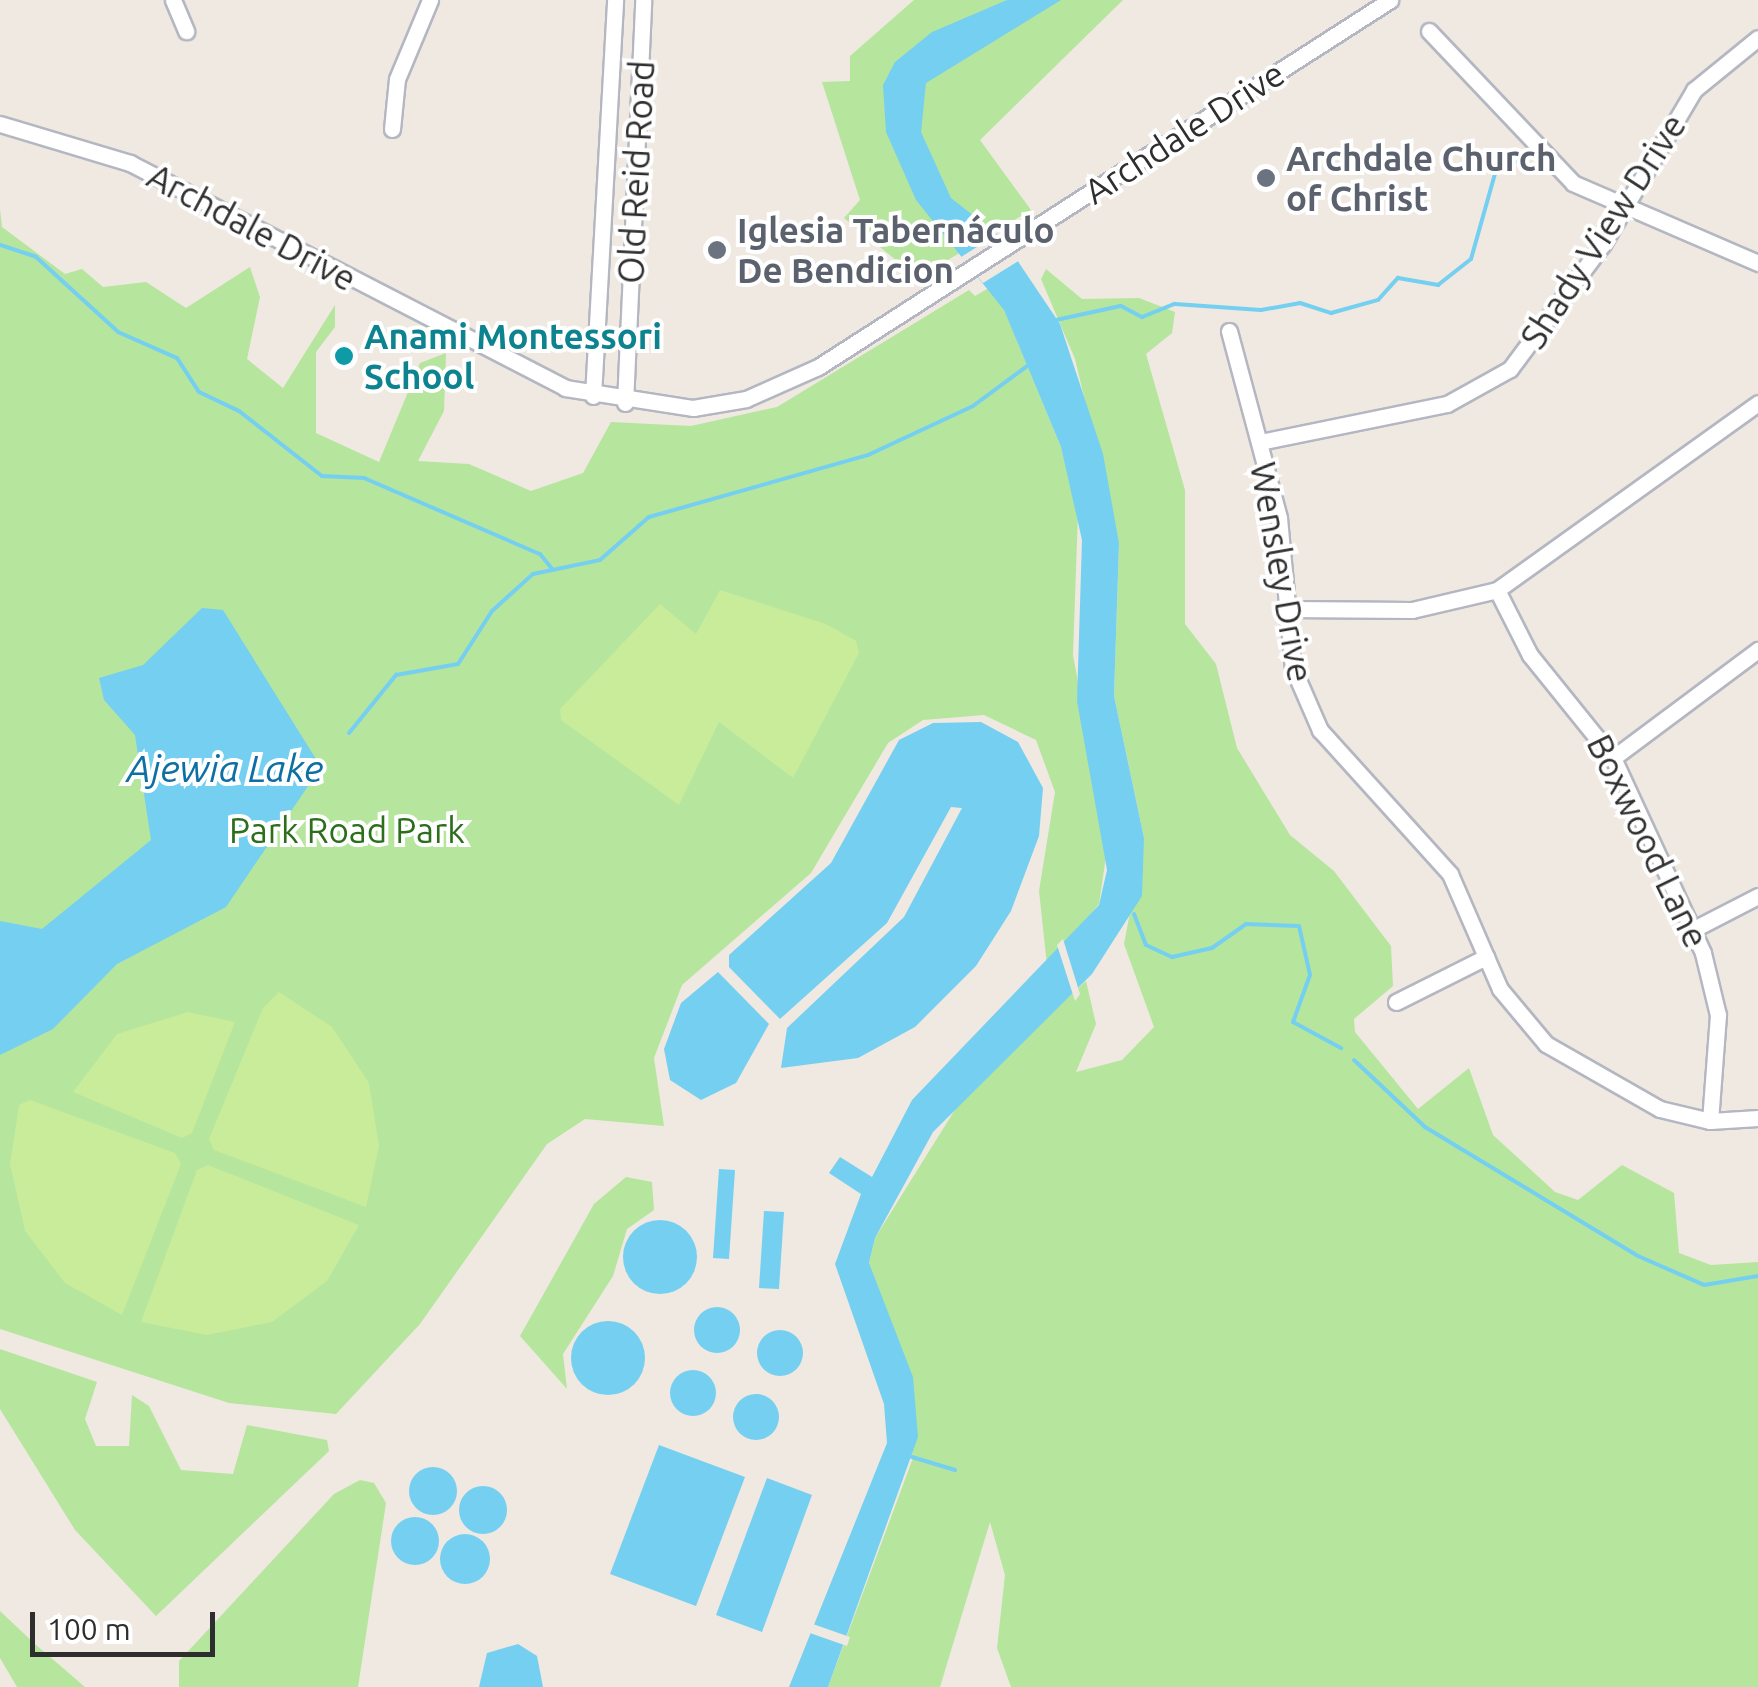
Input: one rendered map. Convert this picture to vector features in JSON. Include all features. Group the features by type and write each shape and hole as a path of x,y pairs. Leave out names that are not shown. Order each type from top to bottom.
{"street":[{"path":"172,0 186,31"},
{"path":"392,130 392,95 430,0"},
{"name":"Old Reid Road","path":"593,396 615,0"},
{"name":"Archdale Drive","path":"0,124 130,164 593,396 625,404 693,408 775,389 956,280 1390,0"},
{"name":"Old Reid Road","path":"625,404 644,3"},
{"path":"1430,32 1555,168 1626,208 1758,262"},
{"name":"Shady View Drive","path":"1260,442 1419,411 1490,384 1528,351 1626,208 1694,90 1758,38"},
{"name":"Wensley Drive","path":"1228,331 1260,442 1288,609 1293,668 1311,716 1450,874 1515,1012 1556,1053 1648,1104 1710,1121 1758,1118"},
{"path":"1288,609 1412,610 1496,590 1758,402"},
{"name":"Boxwood Lane","path":"1496,590 1530,655 1613,758 1692,930 1718,1015 1710,1121"},
{"path":"1613,758 1758,650"},
{"path":"1692,930 1758,896"},
{"path":"1396,1002 1486,956"}],"green space":[{"path":"914,0 1123,0 980,140 1031,210 918,278 844,218 860,200 822,82 850,81 850,56"},
{"name":"Park Road Park","path":"0,209 2,227 65,274 82,269 103,287 146,282 186,308 250,267 260,297 247,359 283,388 335,305 335,327 316,352 316,433 379,462 420,363 446,353 444,411 418,461 469,464 531,491 583,473 611,422 691,426 777,407 969,290 975,296 994,285 1061,447 1078,513 1073,655 1108,843 1099,904 1047,965 1039,891 1055,792 1036,740 984,715 923,720 888,743 811,873 682,985 654,1058 664,1126 585,1119 547,1144 420,1324 336,1414 229,1403 0,1329"},
{"path":"1046,269 1082,299 1139,298 1175,312 1172,333 1146,354 1185,490 1185,624 1216,664 1237,748 1290,835 1334,871 1391,946 1393,986 1354,1019 1355,1032 1418,1109 1469,1068 1493,1135 1555,1192 1578,1200 1622,1165 1674,1193 1679,1253 1711,1265 1758,1262 1758,1687 1011,1687 997,1648 1005,1575 990,1522 940,1687 828,1687 913,1458 869,1263 875,1238 966,1092 1086,981 1096,1024 1076,1072 1122,1060 1154,1027 1124,944 1144,838 1114,696 1119,543 1075,359 1041,279"},
{"path":"720,590 826,624 856,641 859,653 793,778 719,722 679,805 561,720 560,709 660,604 696,634"},
{"path":"279,992 332,1027 369,1083 379,1146 366,1207 214,1150 209,1139 263,1008"},
{"path":"188,1012 235,1022 192,1133 182,1138 73,1092 117,1034"},
{"path":"30,1100 175,1153 181,1164 122,1315 65,1283 25,1231 10,1164 19,1105"},
{"path":"208,1165 359,1225 327,1281 272,1322 207,1335 141,1322 197,1170"},
{"path":"626,1177 652,1182 654,1210 627,1229 613,1276 563,1354 567,1389 520,1336 594,1204"},
{"path":"0,1349 97,1382 85,1419 96,1446 129,1446 132,1395 149,1406 181,1470 233,1474 247,1425 327,1440 329,1451 156,1616 75,1530 0,1409"},
{"path":"360,1480 374,1483 386,1503 358,1687 179,1687 179,1661 334,1494"},
{"path":"0,1611 85,1687 17,1687 0,1658"}],"water":[{"path":"1007,0 1061,0 926,83 921,132 951,198 1003,239 1060,324 1103,454 1119,543 1114,696 1144,838 1142,896 1092,974 933,1132 875,1238 869,1263 913,1377 918,1437 828,1687 789,1687 887,1443 884,1404 835,1264 861,1194 829,1173 840,1157 872,1177 912,1100 1099,905 1107,870 1077,701 1082,540 1061,447 1004,310 916,200 886,132 883,85 895,62 932,32"},
{"name":"Ajewia Lake","path":"202,608 223,610 321,767 226,907 117,964 53,1029 0,1055 0,921 42,929 151,840 135,735 104,700 99,678 143,665"},
{"path":"981,722 1018,742 1043,788 1039,836 1011,911 976,966 915,1027 858,1058 781,1068 787,1028 904,917 962,808 951,807 887,923 780,1019 729,967 729,955 831,863 899,740 933,723"},
{"path":"718,972 769,1024 736,1083 701,1100 670,1080 664,1049 681,1003"},
{"path":"719,1169 735,1170 729,1259 713,1258"},
{"path":"764,1211 784,1212 779,1289 759,1288"},
{"path":"660,1220 686,1231 697,1257 686,1283 660,1294 634,1283 623,1257 634,1231"},
{"path":"717,1307 734,1313 740,1330 734,1347 717,1353 700,1347 694,1330 700,1313"},
{"path":"608,1321 634,1332 645,1358 634,1384 608,1395 582,1384 571,1358 582,1332"},
{"path":"780,1330 797,1336 803,1353 797,1370 780,1376 763,1370 757,1353 763,1336"},
{"path":"693,1370 710,1376 716,1393 710,1410 693,1416 676,1410 670,1393 676,1376"},
{"path":"756,1394 773,1400 779,1417 773,1434 756,1440 739,1434 733,1417 739,1400"},
{"path":"659,1445 745,1477 696,1606 610,1574"},
{"path":"433,1467 450,1474 457,1491 450,1508 433,1515 416,1508 409,1491 416,1474"},
{"path":"767,1478 812,1495 762,1632 716,1615"},
{"path":"483,1486 500,1493 507,1510 500,1527 483,1534 466,1527 459,1510 466,1493"},
{"path":"415,1517 432,1524 439,1541 432,1558 415,1565 398,1558 391,1541 398,1524"},
{"path":"465,1534 482,1542 490,1559 482,1576 465,1584 448,1576 440,1559 448,1542"},
{"path":"518,1644 537,1656 543,1687 479,1687 487,1653"}],"pier":[{"path":"1001,232 1023,258 983,283 961,257"},
{"path":"1063,939 1080,994 1075,1001 1057,945"},
{"path":"810,1623 850,1637 847,1646 807,1632"}],"waterway":[{"path":"1056,320 1121,306 1142,317 1175,304 1261,310 1300,303 1331,313 1378,300 1398,278 1438,285 1471,259 1496,170 1516,161"},
{"path":"0,245 36,257 118,332 177,358 199,392 239,411 322,476 364,478 540,554 552,569"},
{"path":"349,733 396,675 458,664 492,611 533,574 600,560 649,517 868,455 973,406 1030,364"},
{"path":"1134,914 1146,945 1172,957 1212,948 1246,924 1299,926 1310,975 1293,1022 1341,1048"},
{"path":"1354,1060 1425,1127 1638,1256 1704,1285 1758,1276"},
{"path":"912,1457 955,1470"}],"place":[{"name":"Archdale Church of Christ","path":"1266,178"},
{"name":"Iglesia Tabernáculo De Bendicion","path":"717,250"},
{"name":"Anami Montessori School","path":"344,356"}]}
